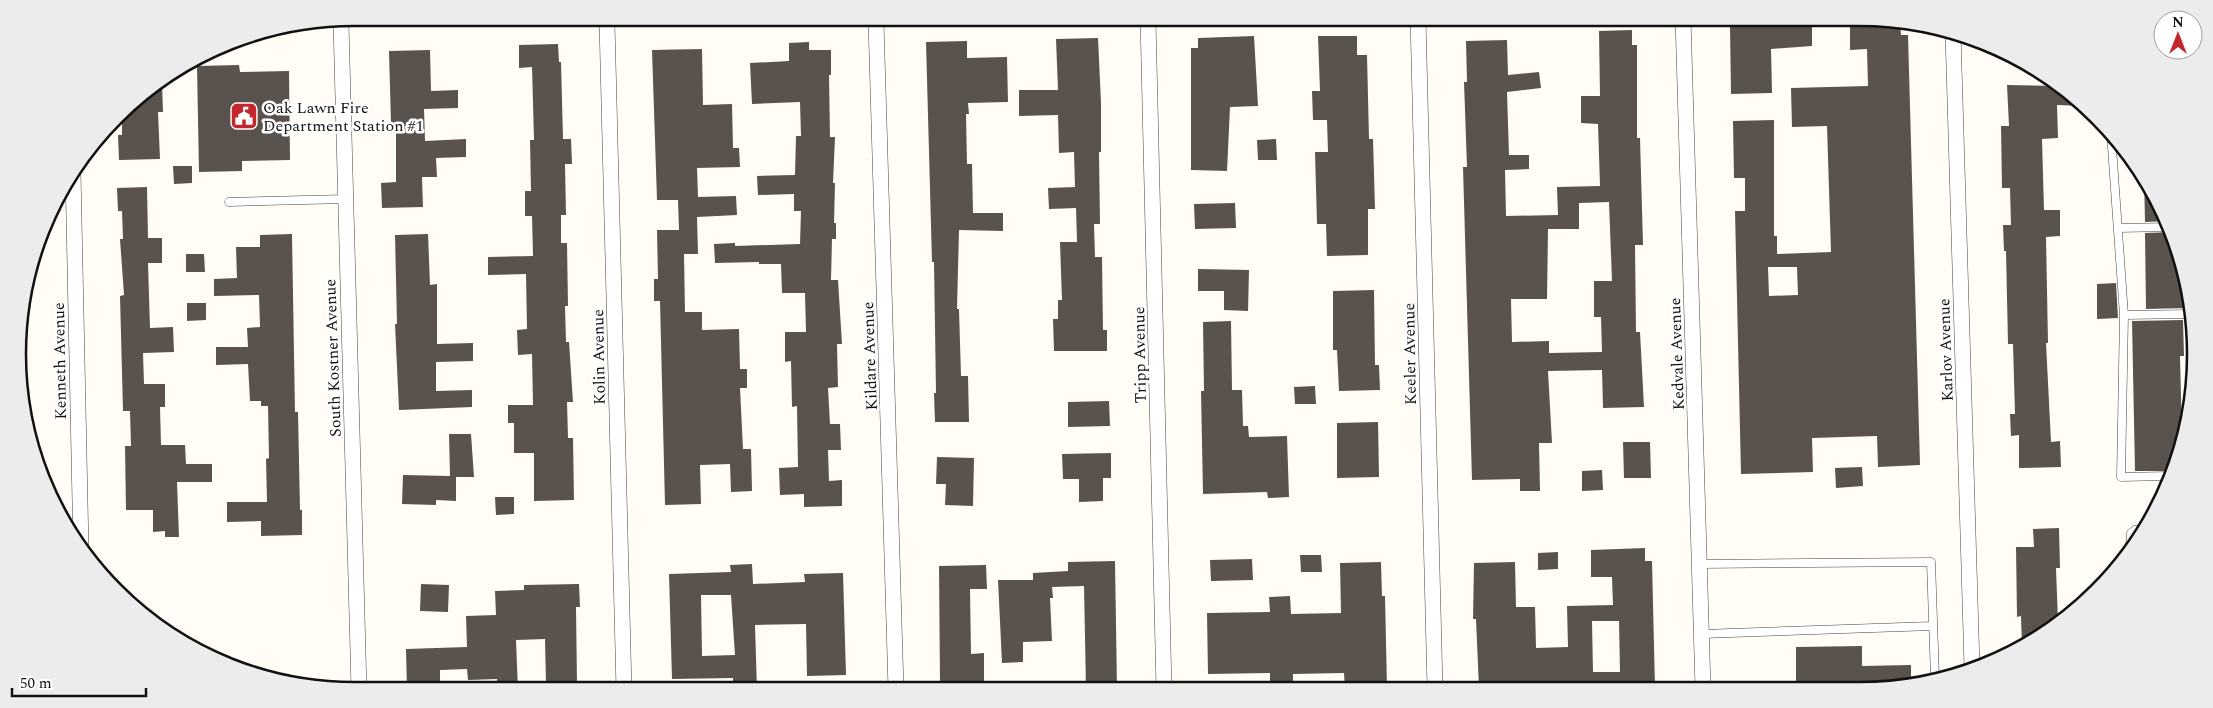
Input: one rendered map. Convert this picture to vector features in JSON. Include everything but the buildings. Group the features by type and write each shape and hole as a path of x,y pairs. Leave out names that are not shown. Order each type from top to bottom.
{"street":[{"name":"Kolin Avenue","path":"608,26 624,682"},
{"name":"Kildare Avenue","path":"876,26 896,682"},
{"name":"Tripp Avenue","path":"1148,26 1164,682"},
{"name":"Keeler Avenue","path":"1418,26 1435,682"},
{"name":"Kedvale Avenue","path":"1683,26 1703,682"},
{"name":"South Kostner Avenue","path":"340,27 359,682"},
{"name":"Karlov Avenue","path":"1953,40 1972,661"},
{"name":"Kenneth Avenue","path":"73,185 80,534"}],"lane":[{"path":"2112,146 2124,315 2121,477 2163,476"},
{"path":"230,202 346,199"},
{"path":"2118,228 2162,228"},
{"path":"2124,315 2184,314"},
{"path":"1700,564 1931,562 1935,673"},
{"path":"1702,634 1933,626"}],"place":[{"name":"Oak Lawn Fire Department Station #1","path":"244,116"}]}
